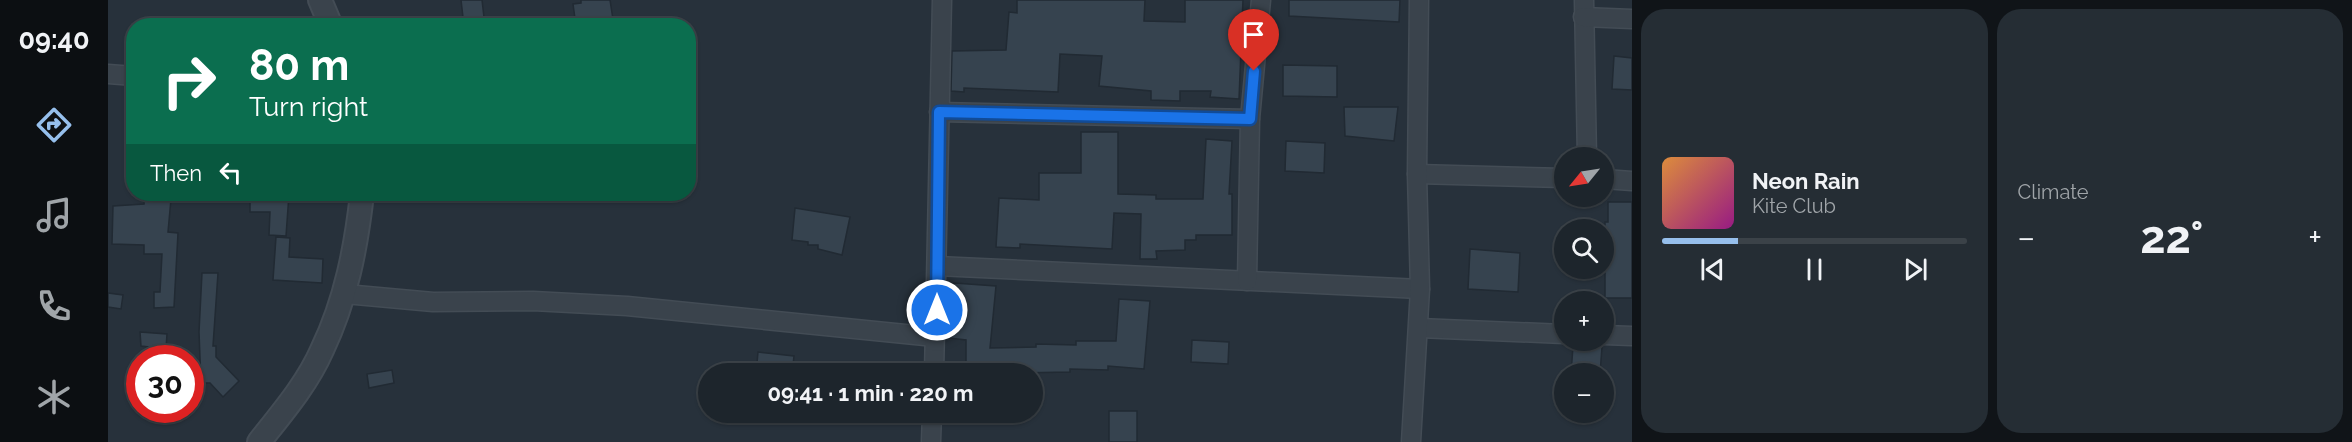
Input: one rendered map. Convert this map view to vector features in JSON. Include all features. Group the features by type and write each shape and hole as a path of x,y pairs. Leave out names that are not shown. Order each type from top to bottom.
{"street":[{"path":"320,0 328,18"},
{"path":"934,363 942,0"},
{"path":"1247,281 1250,119 1261,0"},
{"path":"1411,442 1420,289 1417,174 1419,0"},
{"path":"1587,147 1584,9 1632,20"},
{"path":"108,74 126,75"},
{"path":"939,112 1250,119"},
{"path":"1417,174 1554,178"},
{"path":"1614,180 1632,181"},
{"path":"260,442 296,395 322,352 345,294 362,201"},
{"path":"937,266 1420,289"},
{"path":"345,294 433,302 533,302 627,306 935,337"},
{"path":"1419,328 1554,333"},
{"path":"1614,335 1632,336"},
{"path":"930,442 931,423"}],"building":[{"path":"461,0 482,0 484,18 463,18"},
{"path":"581,0 610,0 613,18 575,18 573,4 581,3"},
{"path":"1017,0 1145,0 1144,21 1185,22 1185,0 1243,0 1239,99 1210,97 1211,91 1180,91 1180,101 1151,100 1151,91 1099,86 1102,56 1060,54 1058,92 964,88 964,92 951,91 952,51 1006,50 1009,12 1017,13"},
{"path":"1289,0 1400,0 1399,22 1289,16"},
{"path":"1614,56 1632,58 1632,90 1612,89"},
{"path":"1283,65 1337,66 1337,97 1283,96"},
{"path":"1344,107 1398,107 1394,141 1345,136"},
{"path":"1081,132 1118,132 1118,194 1156,195 1156,199 1203,199 1206,139 1232,141 1229,194 1232,194 1232,235 1196,235 1196,240 1185,240 1185,250 1156,251 1157,259 1140,259 1141,214 1114,213 1112,249 1020,244 1020,248 996,247 999,198 1039,200 1039,173 1081,173"},
{"path":"1286,141 1325,143 1324,173 1285,171"},
{"path":"144,201 171,201 168,232 178,233 174,307 154,308 154,292 160,292 162,254 144,254 144,245 112,244 113,206 144,204"},
{"path":"250,201 288,201 286,236 269,235 270,212 250,212"},
{"path":"1614,202 1632,202 1632,298 1614,298 1614,291 1605,291 1605,279 1614,279 1614,219 1608,219 1608,207 1614,207"},
{"path":"795,208 850,217 842,255 818,249 818,245 808,245 808,242 792,240"},
{"path":"276,237 290,238 289,257 323,259 322,283 273,280"},
{"path":"1470,249 1520,253 1518,292 1468,289"},
{"path":"202,273 218,273 213,346 216,346 216,357 239,381 223,397 210,383 204,383 204,345 200,345"},
{"path":"954,283 996,286 990,348 1036,347 1036,344 1076,345 1076,341 1116,341 1119,299 1150,301 1144,369 1108,366 1108,370 1070,369 1070,372 1043,373 1043,363 966,363 966,340 949,338"},
{"path":"108,293 123,295 121,309 108,307"},
{"path":"140,332 167,334 166,345 141,345"},
{"path":"1192,340 1229,342 1228,364 1191,362"},
{"path":"1573,351 1602,351 1601,363 1572,363"},
{"path":"758,352 794,356 793,363 757,363"},
{"path":"392,370 394,383 369,388 367,374"},
{"path":"1109,411 1137,411 1137,442 1109,442"}],"route":[{"path":"937,310 939,112 1250,119 1254,71"}]}
